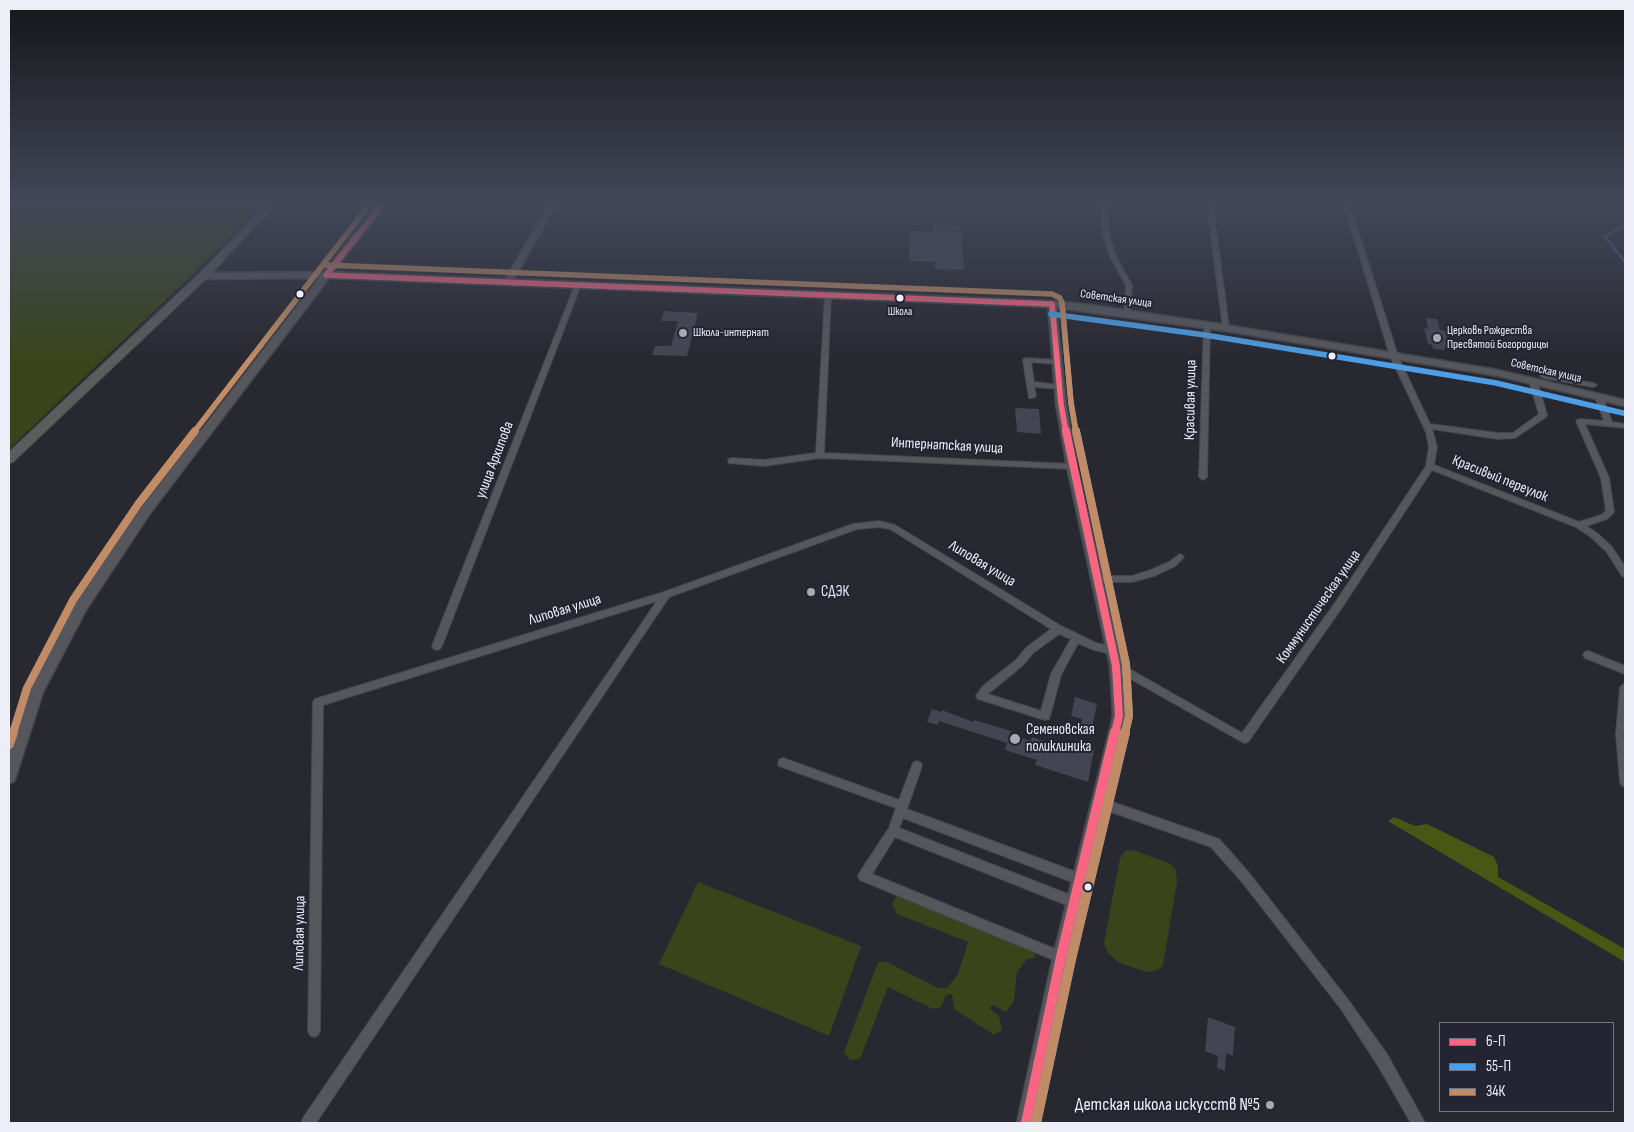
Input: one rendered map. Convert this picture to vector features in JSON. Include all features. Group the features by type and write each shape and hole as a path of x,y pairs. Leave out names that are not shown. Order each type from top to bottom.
{"main road":[{"path":"9,458 220,258"},
{"path":"9,776 36,692 81,606 147,509 326,275"},
{"name":"Советская улица","path":"203,276 326,275 1052,304 1207,325 1394,356 1533,381 1625,403"}],"street":[{"path":"326,275 340,258"},
{"path":"508,282 522,258"},
{"path":"1114,258 1129,285 1128,313"},
{"path":"1217,258 1226,328"},
{"name":"Коммунистическая улица","path":"1116,666 1244,739 1340,603 1430,466 1433,447 1428,426 1394,356 1363,258"},
{"name":"улица Архипова","path":"437,646 578,285"},
{"path":"820,455 828,295"},
{"path":"1026,1123 1061,957 1119,716 1116,666 1072,467 1059,386 1052,304"},
{"name":"Красивая улица","path":"1204,477 1207,325"},
{"path":"1032,396 1027,360 1057,362"},
{"path":"1544,376 1593,385"},
{"path":"1428,426 1498,436 1515,435 1542,415 1533,381"},
{"path":"1030,384 1059,386"},
{"path":"1599,396 1609,424"},
{"path":"1579,525 1604,517 1610,512 1605,478 1580,421 1625,426"},
{"name":"Интернатская улица","path":"732,462 764,463 820,455 1072,467"},
{"name":"Красивый переулок","path":"1430,466 1579,525 1610,549 1625,574"},
{"name":"Липовая улица","path":"314,1031 318,702 666,594 856,526 880,524 892,527 1076,638 1094,646 1112,650"},
{"path":"1097,579 1132,579 1154,573 1172,564 1180,557"},
{"path":"308,1123 666,594"},
{"path":"1058,628 1030,650 1019,663 986,689 981,696 1045,716 1056,674 1076,638"},
{"path":"1588,655 1625,670"},
{"path":"1625,688 1621,734 1625,782"},
{"path":"783,762 1080,879"},
{"path":"918,766 894,831 864,876 1061,957"},
{"path":"1098,802 1215,843 1246,878 1345,1005 1382,1059 1418,1123"},
{"path":"894,831 1074,902"}],"green space":[{"path":"9,258 209,258 194,273 9,449"},
{"path":"1394,817 1415,826 1427,824 1494,857 1498,866 1498,877 1625,949 1625,962 1388,821"},
{"path":"1133,850 1169,863 1176,870 1177,882 1163,965 1158,970 1147,972 1119,963 1108,953 1104,943 1120,858 1125,851"},
{"path":"698,882 861,946 829,1036 659,964"},
{"path":"897,895 1034,953 1036,958 1027,959 1017,972 1014,1001 1006,1012 993,1005 989,1008 999,1016 1002,1030 994,1035 954,1009 952,994 946,995 941,1007 933,1009 888,987 860,1059 850,1060 844,1052 878,962 887,962 938,988 947,988 958,974 968,942 897,914 892,904"}],"building":[{"path":"909,258 963,258 964,270 935,269 935,262 909,261"},
{"name":"Школа-интернат","path":"664,311 698,313 687,356 652,355 655,346 671,346 678,321 661,321"},
{"name":"Церковь Рождества Пресвятой Богородицы","path":"1426,318 1437,319 1440,330 1445,331 1450,347 1444,347 1445,350 1433,349 1432,345 1428,344 1424,328 1428,329"},
{"path":"1015,408 1039,409 1041,434 1017,432"},
{"path":"1075,697 1097,704 1091,731 1080,728 1082,719 1071,716"},
{"name":"Семеновская поликлиника","path":"932,709 941,712 942,710 973,722 974,720 1011,731 1010,734 1031,741 1032,737 1043,741 1042,744 1074,754 1076,746 1094,750 1088,782 1035,765 1037,760 1005,750 1007,743 939,721 938,725 927,722"},
{"path":"1208,1017 1235,1027 1233,1056 1226,1053 1225,1071 1217,1068 1218,1056 1205,1051"}],"waterway":[{"path":"1622,258 1625,262"}],"transit line":[{"name":"34К","path":"9,744 27,688 73,600 139,503 328,258"},
{"name":"6-П","path":"326,275 340,258"},
{"name":"34К","path":"326,265 1052,294 1060,298 1071,403 1082,465 1126,664 1129,716 1071,959 1036,1123"},
{"name":"6-П","path":"326,275 1052,304"},
{"name":"55-П","path":"1036,1123 1071,959 1129,716 1126,664 1082,465 1071,403 1062,303"},
{"name":"6-П","path":"1026,1123 1061,957 1119,716 1116,666 1072,467 1061,404 1052,304"},
{"name":"55-П","path":"1051,314 1205,335 1496,383 1623,413"}],"place":[{"name":"Школа","path":"900,298"},
{"name":"Школа-интернат","path":"683,333"},
{"name":"Церковь Рождества Пресвятой Богородицы","path":"1437,338"},
{"name":"СДЭК","path":"811,592"},
{"name":"Семеновская поликлиника","path":"1015,739"},
{"name":"Детская школа искусств №5","path":"1270,1105"}]}
